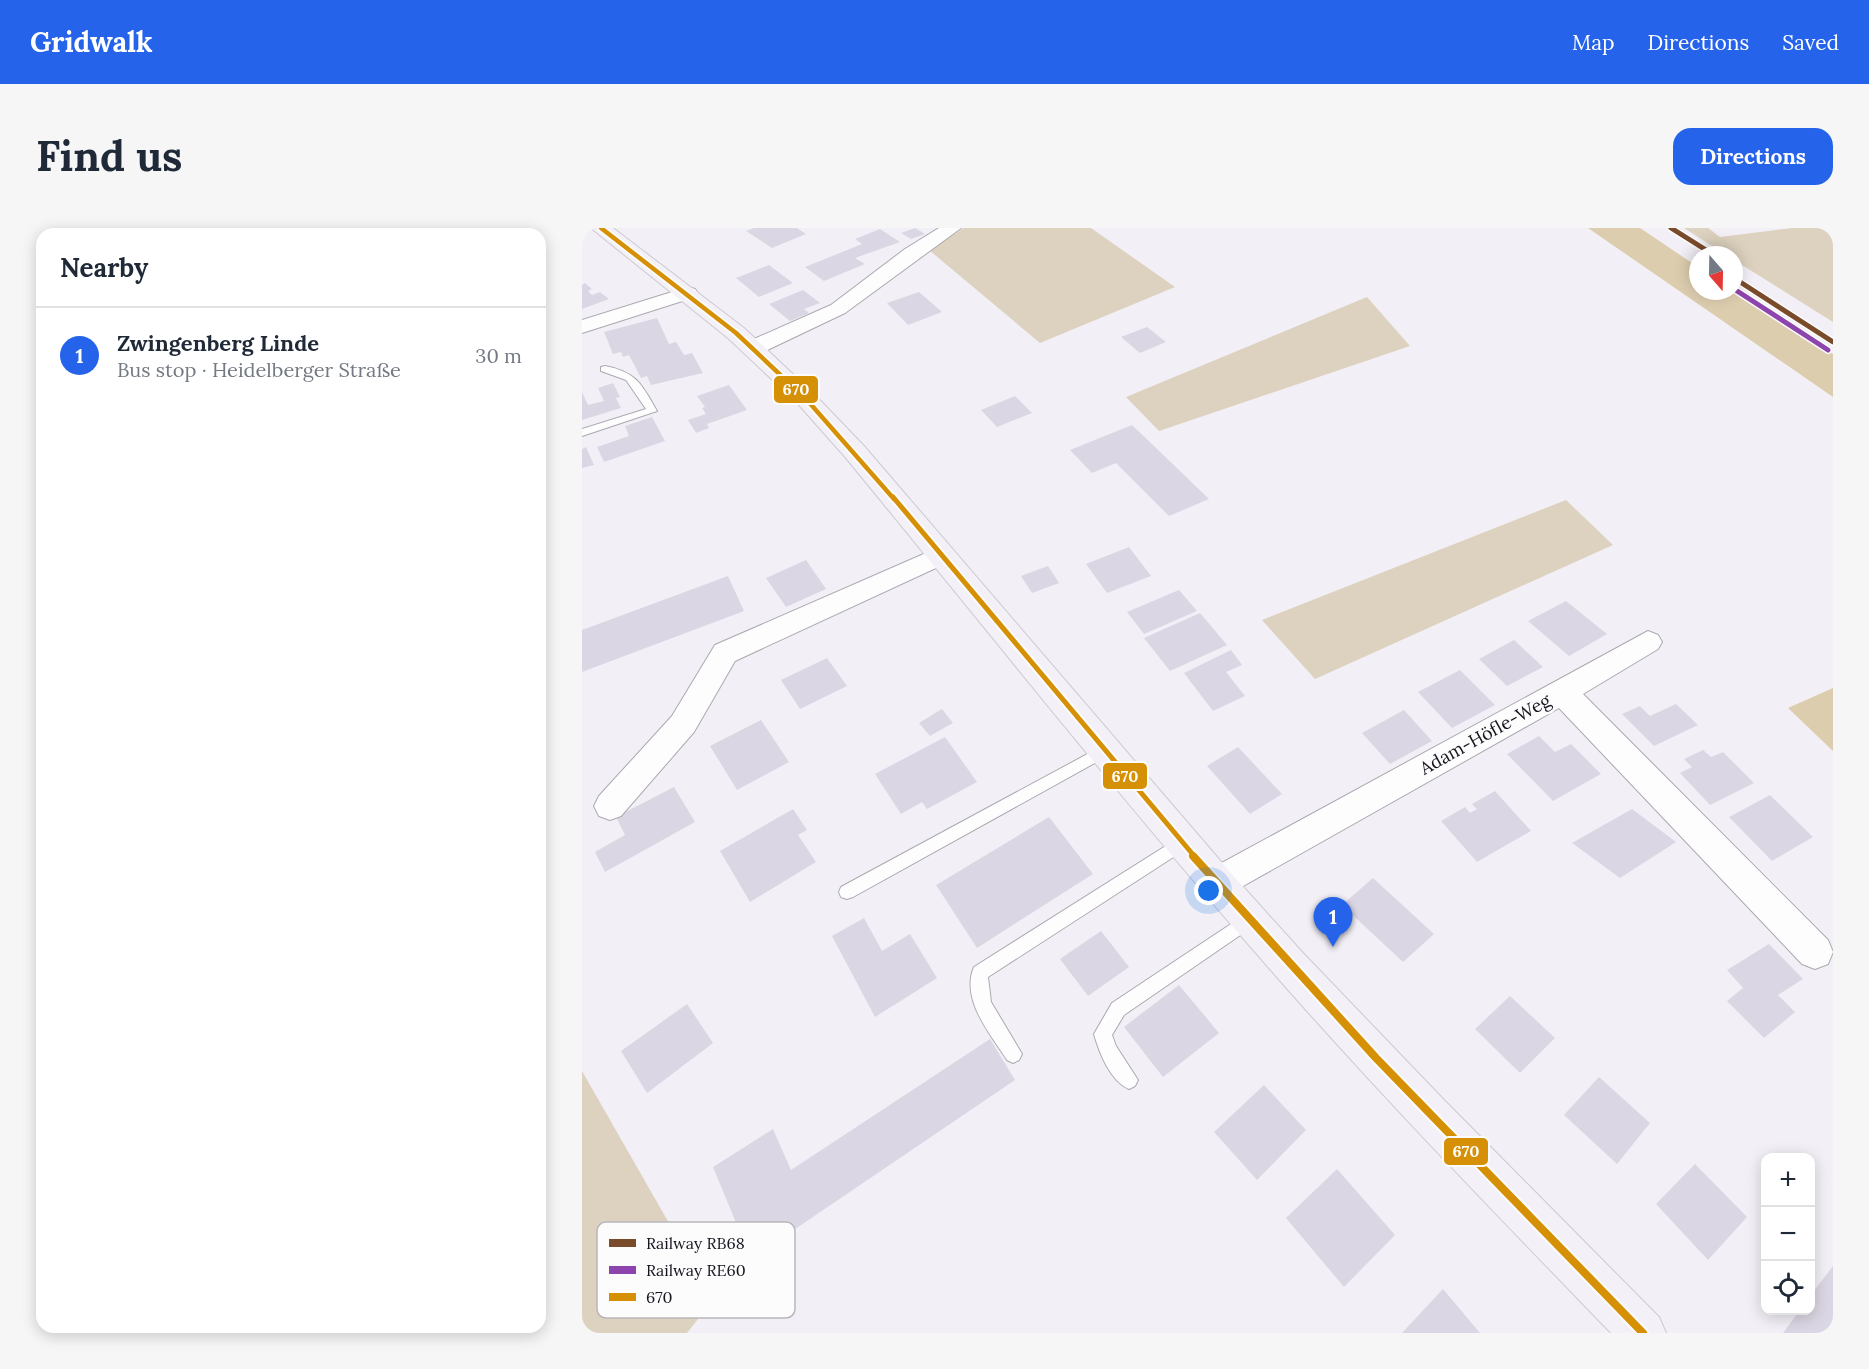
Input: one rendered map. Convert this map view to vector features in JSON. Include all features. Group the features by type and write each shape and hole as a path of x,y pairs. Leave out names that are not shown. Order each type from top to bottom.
{"main road":[{"path":"601,228 688,293 753,348 807,400 887,490 1249,920 1430,1116 1643,1333"}],"street":[{"path":"753,348 838,309 912,253 952,228"},
{"path":"582,327 688,293"},
{"path":"610,806 683,724 725,653 942,555"},
{"path":"1562,692 1648,642"},
{"name":"Adam-Höfle-Weg","path":"1217,883 1562,692 1815,952"}],"lane":[{"path":"582,434 652,411 635,381 621,372 605,369"},
{"path":"847,892 1106,750"},
{"path":"1013,1054 980,996 977,983 980,973 1183,842"},
{"path":"1129,1080 1108,1051 1103,1034 1118,1009 1249,920"}],"shaded area":[{"path":"964,228 1091,228 1175,287 1040,343 929,250"},
{"path":"1588,228 1640,228 1689,261 1689,298"},
{"path":"1684,228 1708,228 1720,237 1793,228 1833,228 1833,322 1743,266 1743,246 1712,246"},
{"path":"1367,297 1410,346 1159,431 1126,397"},
{"path":"1743,297 1833,354 1833,397 1692,300 1743,300"},
{"path":"1566,500 1613,545 1315,679 1262,620"},
{"path":"1833,688 1833,751 1788,708"},
{"path":"582,1071 668,1222 597,1222 597,1318 699,1318 687,1333 582,1333"}],"building":[{"path":"754,228 797,228 806,234 772,248 746,231"},
{"path":"915,228 925,234 911,239 901,233"},
{"path":"880,229 900,242 855,258 865,264 824,281 805,267 862,244 855,239"},
{"path":"769,265 793,283 759,297 736,278"},
{"path":"585,283 592,289 588,291 592,295 600,292 609,299 582,309 582,285"},
{"path":"803,290 820,303 804,309 809,313 790,321 769,304"},
{"path":"919,292 942,312 908,325 887,303"},
{"path":"657,318 669,344 676,342 684,355 692,353 703,373 651,385 647,376 641,378 629,355 623,357 621,352 613,354 604,332"},
{"path":"1147,327 1166,342 1140,353 1121,337"},
{"path":"613,383 620,397 616,398 621,408 582,420 582,392 588,405 604,401 598,388"},
{"path":"729,385 747,410 707,424 709,428 696,433 688,420 706,414 702,408 705,407 697,396"},
{"path":"1015,396 1032,413 997,427 981,410"},
{"path":"652,417 665,441 604,462 597,447 629,436 625,426"},
{"path":"1132,425 1209,499 1169,516 1116,463 1092,473 1070,450"},
{"path":"586,447 594,465 582,468 582,449"},
{"path":"1129,547 1151,576 1107,593 1086,564"},
{"path":"806,560 826,589 786,607 766,578"},
{"path":"1048,566 1059,583 1032,593 1021,576"},
{"path":"728,576 744,611 582,672 582,630"},
{"path":"1179,590 1197,611 1144,634 1127,612"},
{"path":"1566,601 1607,634 1569,656 1528,621"},
{"path":"1200,613 1227,645 1170,671 1144,638"},
{"path":"1514,640 1543,667 1507,686 1479,659"},
{"path":"1231,650 1242,665 1226,672 1245,696 1213,711 1184,673"},
{"path":"827,658 847,686 800,709 781,680"},
{"path":"1460,670 1495,705 1452,728 1418,692"},
{"path":"1676,704 1698,725 1654,746 1622,714 1640,706 1650,716"},
{"path":"942,709 953,723 930,736 919,723"},
{"path":"1404,710 1432,741 1390,764 1362,733"},
{"path":"761,720 789,762 737,790 710,746"},
{"path":"1539,736 1555,752 1571,744 1601,774 1553,801 1507,754"},
{"path":"945,737 977,782 927,809 922,802 901,814 875,774"},
{"path":"1238,747 1282,794 1250,814 1207,766"},
{"path":"1703,750 1711,757 1723,752 1754,783 1710,805 1680,773 1692,767 1684,759"},
{"path":"674,787 695,822 605,872 595,852 625,835 616,817"},
{"path":"1495,791 1531,831 1477,862 1441,821 1465,807 1470,813 1477,809 1472,804"},
{"path":"1770,795 1813,837 1772,861 1729,817"},
{"path":"793,809 807,830 798,835 816,862 750,902 720,851"},
{"path":"1632,809 1676,842 1620,878 1572,843"},
{"path":"1049,817 1093,874 977,948 936,885"},
{"path":"1373,878 1434,934 1403,962 1342,905"},
{"path":"864,918 882,951 910,934 937,978 875,1017 832,936"},
{"path":"1101,931 1129,967 1088,996 1060,959"},
{"path":"1769,944 1803,979 1778,995 1795,1012 1764,1038 1727,1001 1743,988 1727,970"},
{"path":"1179,985 1219,1033 1163,1077 1124,1027"},
{"path":"1510,996 1555,1038 1520,1073 1475,1029"},
{"path":"687,1004 713,1043 647,1093 621,1051"},
{"path":"990,1039 1015,1080 795,1229 795,1222 736,1222 713,1167 773,1129 791,1170"},
{"path":"1599,1077 1650,1123 1617,1164 1564,1115"},
{"path":"1264,1085 1306,1130 1257,1180 1214,1132"},
{"path":"1695,1164 1747,1217 1708,1260 1656,1204"},
{"path":"1337,1169 1395,1235 1344,1287 1286,1218"},
{"path":"1833,1266 1833,1333 1783,1333 1796,1315 1815,1315 1815,1289"},
{"path":"1443,1289 1480,1333 1402,1333"}],"rail line":[{"name":"RB68","path":"1671,228 1700,246"},
{"name":"RB68","path":"1743,284 1833,342"},
{"name":"RE60","path":"1743,295 1828,350"}],"transit line":[{"name":"670","path":"601,228 736,333 807,400 855,452 1233,902 1420,1104 1643,1333"}],"place":[{"name":"Zwingenberg Linde","path":"1333,947"}]}
